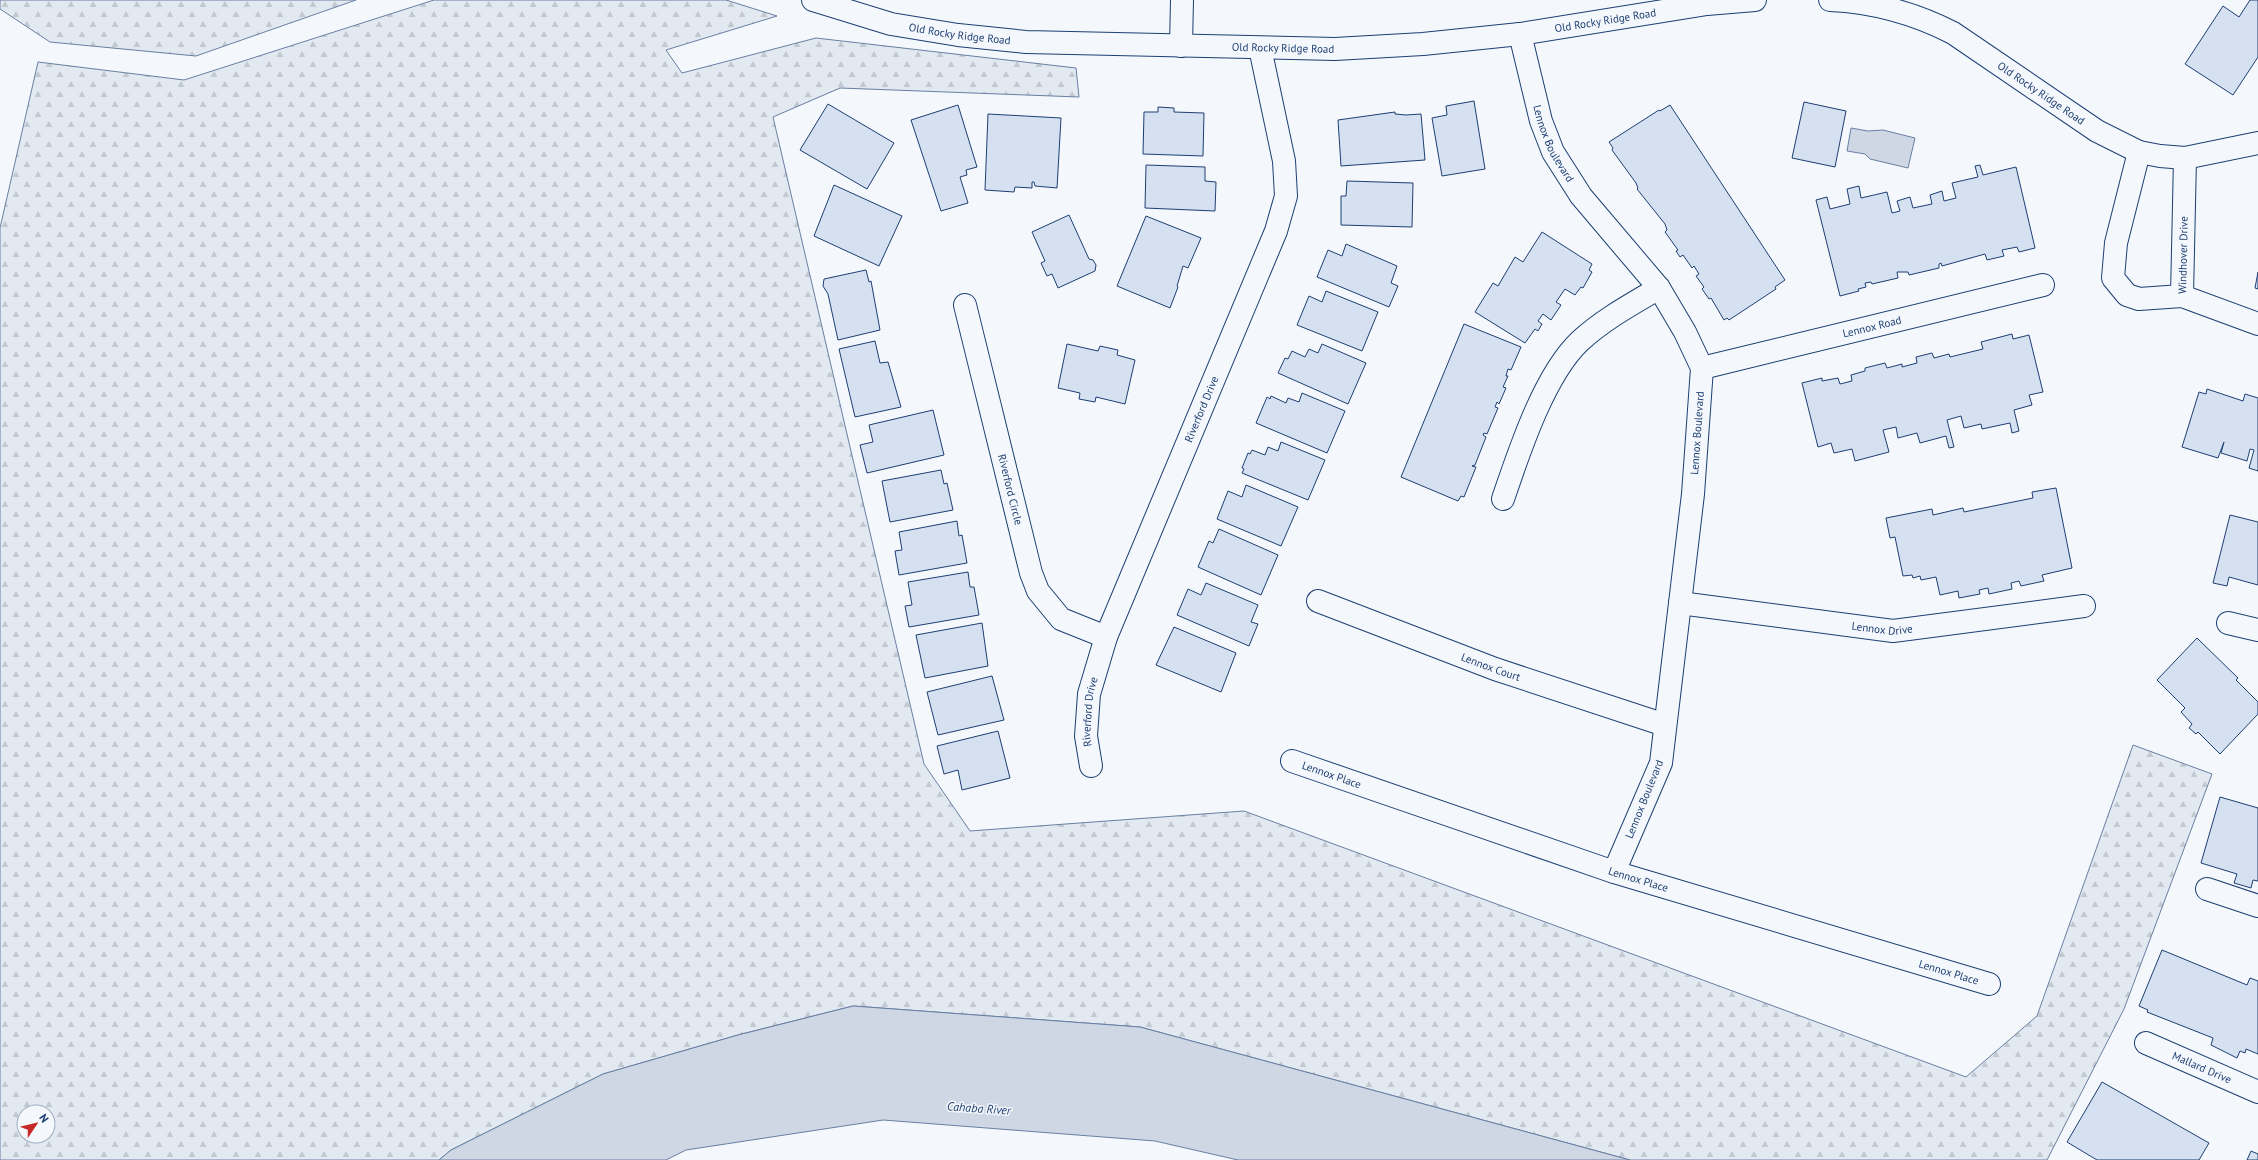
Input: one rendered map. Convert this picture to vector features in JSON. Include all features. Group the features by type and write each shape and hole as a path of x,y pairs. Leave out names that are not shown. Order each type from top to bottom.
{"street":[{"name":"Old Rocky Ridge Road","path":"813,0 891,24 958,35 1026,42 1336,49 1422,44 1520,34 1707,2 1755,0"},
{"path":"1181,46 1182,0"},
{"name":"Old Rocky Ridge Road","path":"1830,0 1869,4 1895,9 1929,21 1954,33 2097,131 2139,152 2185,158 2258,143"},
{"name":"Lennox Boulevard","path":"1520,34 1541,121 1553,152 1581,196 1659,288 1685,332 1702,368 1693,494 1660,763 1614,872"},
{"name":"Riverford Drive","path":"1091,766 1086,736 1089,694 1106,637 1276,231 1286,196 1284,161 1260,48"},
{"path":"2139,152 2116,243 2113,278 2127,295 2139,299 2182,296"},
{"name":"Windhover Drive","path":"2185,158 2182,296 2258,324"},
{"name":"Lennox Road","path":"1702,368 2043,285"},
{"path":"1503,499 1524,438 1544,395 1563,362 1579,342 1604,321 1659,288"},
{"name":"Riverford Circle","path":"965,305 1031,573 1038,591 1061,619 1106,637"},
{"name":"Lennox Court","path":"1318,601 1495,669 1665,725"},
{"name":"Lennox Drive","path":"1680,603 1893,631 2084,606"},
{"path":"2228,623 2258,630"},
{"name":"Lennox Place","path":"1292,760 1614,872 1989,984"},
{"path":"2207,889 2258,906"},
{"name":"Mallard Drive","path":"2146,1043 2258,1092"}],"green space":[{"path":"0,0 356,0 196,56 50,42 0,9"},
{"path":"434,0 726,0 777,16 666,50 682,73 816,38 1076,68 1079,97 840,88 773,117 924,764 970,831 1244,811 1966,1077 2037,1016 2133,745 2212,774 2124,1009 2047,1160 1630,1160 1140,1027 853,1006 738,1035 603,1074 451,1150 439,1160 0,1160 0,228 38,62 184,80"}],"water":[{"path":"1851,128 1868,131 1883,130 1915,138 1908,168 1870,159 1865,154 1847,151"},
{"name":"Cahaba River","path":"853,1006 1140,1027 1630,1160 1238,1160 1155,1141 883,1120 686,1150 666,1160 439,1160 451,1150 603,1074 738,1035"}],"building":[{"path":"2250,0 2258,0 2258,57 2233,95 2185,64 2223,6 2239,17"},
{"path":"1474,101 1485,169 1442,176 1432,118 1447,115 1446,106"},
{"path":"1804,102 1846,111 1835,167 1792,158"},
{"path":"828,104 894,143 867,189 800,150"},
{"path":"958,105 977,167 966,170 967,175 960,177 968,203 941,211 911,120"},
{"path":"1670,105 1785,280 1775,287 1776,289 1729,320 1727,318 1724,320 1711,298 1709,299 1702,289 1704,287 1696,276 1699,274 1694,266 1692,268 1683,255 1680,257 1676,251 1678,250 1665,232 1667,230 1665,224 1637,189 1636,183 1612,150 1613,148 1609,142 1659,110 1660,111"},
{"path":"1158,107 1174,108 1174,112 1204,113 1203,156 1143,154 1144,112 1158,112"},
{"path":"1395,112 1395,114 1406,115 1421,114 1425,160 1341,166 1338,120"},
{"path":"988,114 1061,118 1057,188 1035,186 1034,182 1032,182 1032,188 1015,187 1014,192 985,190"},
{"path":"1146,165 1205,167 1205,181 1216,182 1215,211 1145,208"},
{"path":"1980,165 1983,175 2016,167 2035,248 2019,252 2017,247 2002,250 2004,256 1987,260 1985,254 1942,266 1941,263 1939,264 1939,268 1909,275 1908,272 1897,272 1898,278 1872,284 1871,282 1865,283 1866,287 1858,289 1859,291 1840,296 1816,200 1827,197 1830,209 1850,204 1847,189 1859,186 1861,198 1887,192 1892,213 1900,211 1897,201 1910,197 1913,208 1932,204 1930,195 1942,191 1944,201 1956,198 1952,183 1978,177 1975,166"},
{"path":"1347,181 1413,183 1412,227 1341,225 1341,196 1346,196"},
{"path":"834,185 902,216 879,266 814,236"},
{"path":"1069,215 1089,259 1093,260 1096,265 1095,271 1058,288 1052,274 1047,276 1041,263 1045,261 1032,232"},
{"path":"1146,216 1201,238 1188,268 1183,266 1177,286 1178,287 1170,308 1117,286"},
{"path":"1542,232 1592,264 1589,270 1592,272 1583,288 1581,287 1575,295 1565,289 1556,302 1561,305 1551,320 1543,314 1538,321 1542,324 1538,331 1535,329 1525,343 1475,312 1493,283 1498,286 1515,257 1523,262"},
{"path":"1346,244 1397,266 1391,283 1398,286 1389,307 1317,277 1328,250 1342,256"},
{"path":"866,270 869,282 871,281 880,330 838,340 828,294 823,286 824,279"},
{"path":"2258,272 2258,289 2255,288"},
{"path":"1326,291 1378,312 1362,351 1297,325 1309,296 1322,302"},
{"path":"1464,324 1521,347 1511,370 1508,369 1506,376 1508,376 1503,387 1506,388 1499,404 1497,402 1495,407 1498,408 1487,434 1484,433 1483,435 1486,437 1475,465 1472,466 1476,467 1464,497 1461,496 1458,501 1401,477"},
{"path":"2012,334 2013,339 2029,335 2043,392 2029,395 2032,405 2014,410 2019,431 2012,433 2010,423 1982,429 1981,424 1964,428 1961,416 1947,420 1954,447 1949,448 1946,436 1920,443 1917,433 1898,438 1896,427 1883,430 1889,452 1855,461 1852,449 1834,453 1831,443 1818,447 1802,383 1822,378 1822,381 1838,378 1840,384 1852,381 1851,375 1865,371 1865,368 1885,363 1887,368 1902,364 1902,367 1917,363 1916,357 1932,353 1934,358 1949,354 1950,357 1983,349 1981,342"},
{"path":"875,341 880,363 888,362 901,407 855,417 839,349"},
{"path":"1067,344 1098,351 1100,346 1118,350 1117,355 1135,360 1125,404 1096,397 1095,402 1079,399 1080,393 1058,388"},
{"path":"1322,344 1366,363 1348,404 1278,373 1285,358 1288,359 1292,351 1305,357 1309,349 1318,353"},
{"path":"2207,389 2243,401 2245,394 2258,398 2258,471 2249,468 2254,450 2250,449 2247,461 2221,453 2224,442 2218,458 2182,447 2199,392 2206,394"},
{"path":"1302,393 1345,411 1327,453 1256,423 1267,397 1270,399 1271,396 1286,403 1288,398 1299,402"},
{"path":"933,410 944,455 867,473 860,445 873,442 869,425"},
{"path":"1281,442 1325,460 1308,500 1242,473 1244,469 1242,468 1248,453 1250,454 1252,450 1265,455 1268,447 1278,451"},
{"path":"941,470 944,484 947,483 953,510 890,522 882,481"},
{"path":"1246,485 1298,507 1281,546 1217,519 1228,491 1242,497"},
{"path":"2056,488 2072,568 2042,575 2044,581 2021,586 2019,581 2011,583 2012,589 1989,594 1988,588 1979,590 1980,594 1959,598 1958,591 1940,595 1936,577 1921,580 1920,576 1913,578 1912,575 1903,576 1895,537 1890,538 1886,518 1932,509 1933,515 1963,508 1964,512 2033,498 2032,492"},
{"path":"2230,515 2258,522 2258,585 2229,577 2227,586 2213,583"},
{"path":"957,521 959,536 962,535 967,563 899,575 895,551 902,550 899,532"},
{"path":"1219,529 1278,555 1261,595 1198,567 1209,541 1213,543"},
{"path":"968,572 970,587 974,587 979,615 909,627 905,606 912,605 908,582"},
{"path":"1206,583 1258,605 1251,622 1258,624 1249,646 1177,615 1188,589 1201,595"},
{"path":"982,623 988,666 925,678 916,635"},
{"path":"1174,627 1236,653 1221,692 1156,665"},
{"path":"2197,638 2238,678 2236,680 2258,702 2258,714 2220,754 2198,732 2196,734 2189,728 2192,724 2181,712 2185,708 2157,680"},
{"path":"992,676 1004,720 938,735 927,692"},
{"path":"998,731 1010,778 962,790 958,770 944,774 937,746"},
{"path":"2220,797 2258,808 2258,881 2253,880 2251,888 2234,883 2237,874 2201,863"},
{"path":"2162,950 2247,985 2250,978 2258,981 2258,1054 2246,1049 2245,1053 2240,1051 2237,1058 2211,1045 2213,1038 2147,1012 2148,1010 2139,1006"},
{"path":"2102,1082 2209,1143 2199,1160 2097,1160 2067,1142"},
{"path":"2251,1151 2258,1154 2258,1160 2247,1160"}]}
